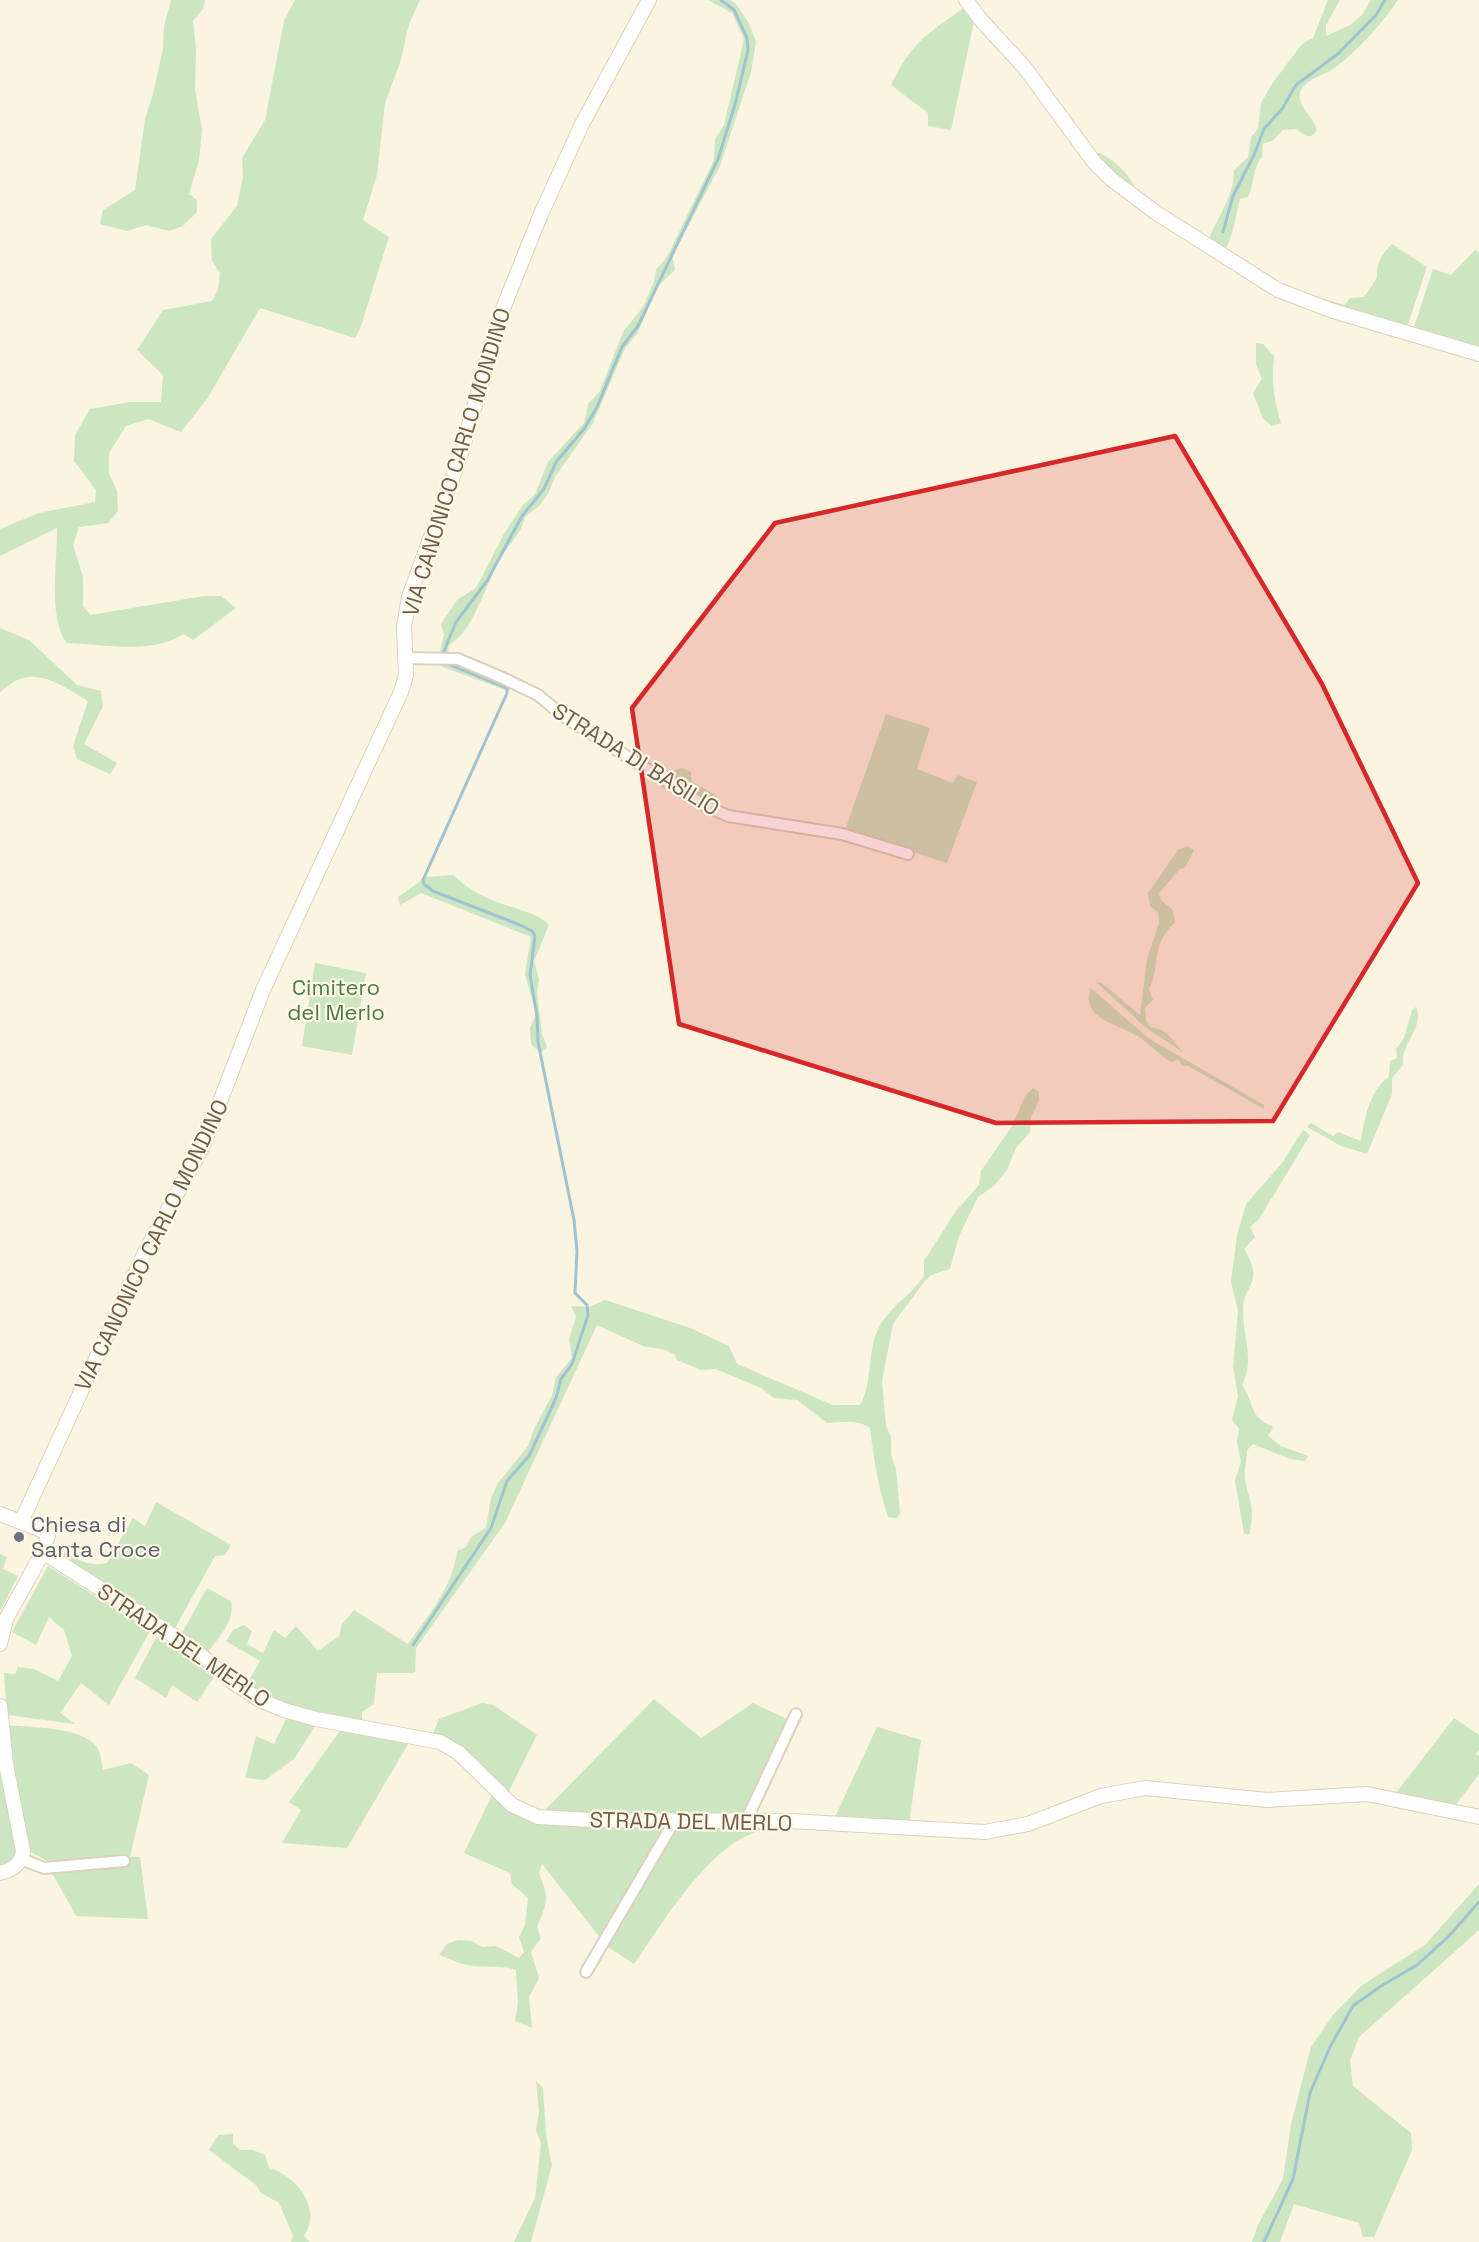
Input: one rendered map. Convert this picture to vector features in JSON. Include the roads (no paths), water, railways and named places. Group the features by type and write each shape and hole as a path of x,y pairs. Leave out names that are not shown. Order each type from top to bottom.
{"street":[{"name":"VIA CANONICO CARLO MONDINO","path":"22,1520 146,1250 204,1146 263,990 401,692 406,675 404,627 409,597 464,447 495,333 512,284 541,214 598,92 649,0"},
{"path":"966,0 1025,68 1094,162 1111,179 1155,212 1278,290 1333,311 1479,354"},
{"name":"STRADA DI BASILIO","path":"406,658 458,659 538,695 571,721 702,804 728,816 842,834 908,854"},
{"path":"0,1514 22,1520 48,1535 43,1552 3,1618 0,1644"},
{"name":"STRADA DEL MERLO","path":"43,1552 175,1636 234,1683 272,1706 316,1719 440,1742 459,1753 512,1804 538,1817 746,1821 985,1832 1028,1824 1101,1796 1144,1788 1267,1800 1367,1794 1479,1817"},
{"path":"0,1706 6,1764 23,1844 21,1859 15,1868 0,1873"},
{"path":"746,1821 796,1714"},
{"path":"586,1972 675,1821"},
{"path":"21,1859 44,1868 124,1861"}],"waterway":[{"path":"444,651 456,622 487,581 522,516 544,489 556,462 584,429 597,407 622,347 638,326 718,159 736,101 748,50 747,38 734,10 721,0"},
{"path":"1223,232 1233,196 1254,155 1264,129 1282,109 1296,85 1339,53 1376,15 1385,0"},
{"path":"413,1645 491,1528 507,1481 529,1456 556,1398 561,1379 572,1364 588,1315 587,1305 575,1293 577,1251 574,1220 538,1042 537,1016 530,975 535,936 532,931 520,925 433,891 424,884 423,880 507,693 507,688 446,663"},
{"path":"1264,2242 1293,2179 1310,2093 1330,2047 1353,2006 1417,1965 1448,1937 1479,1902"}],"place":[{"name":"Chiesa di Santa Croce","path":"19,1537"}],"park label":[{"name":"Cimitero del Merlo","path":"336,1000"}]}
